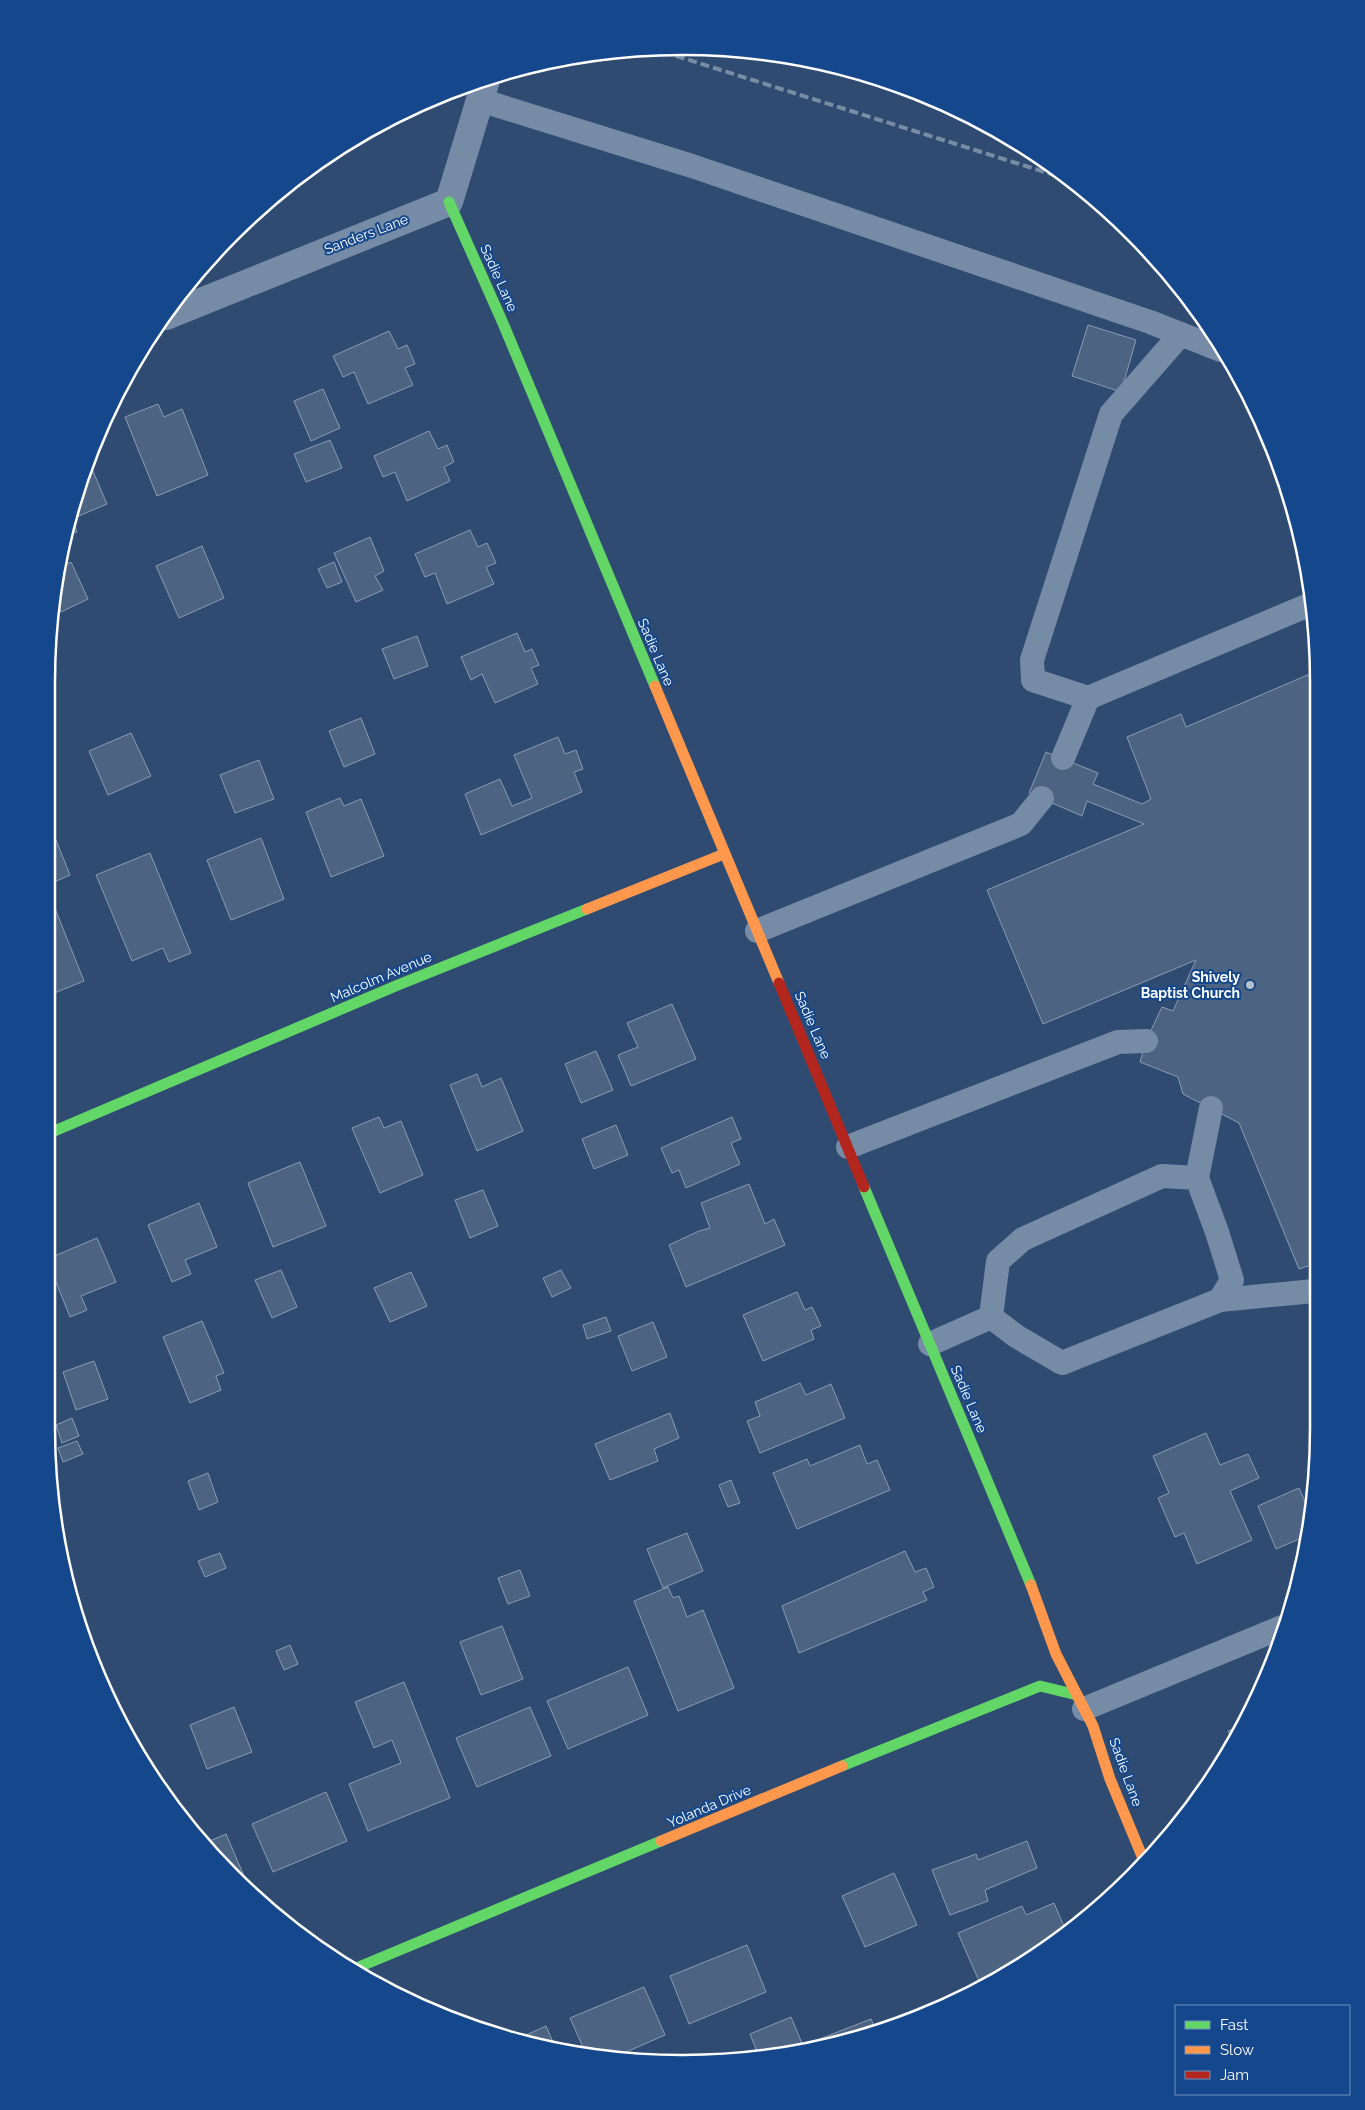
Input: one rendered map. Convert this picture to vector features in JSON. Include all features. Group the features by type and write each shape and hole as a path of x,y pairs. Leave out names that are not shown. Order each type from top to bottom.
{"street":[{"path":"449,202 483,90"},
{"name":"Sanders Lane","path":"177,311 449,202"},
{"name":"Sadie Lane","path":"449,202 506,330 1043,1614 1056,1654 1093,1726 1110,1778 1141,1855"},
{"name":"Malcolm Avenue","path":"55,1131 398,985 724,854"},
{"name":"Yolanda Drive","path":"361,1966 999,1701 1040,1686 1081,1702"}],"lane":[{"path":"483,90 692,166 1181,334 1212,346"},
{"path":"1181,334 1112,414 1032,660 1033,680 1088,698 1306,606"},
{"path":"1063,758 1088,698"},
{"path":"757,931 1021,824 1042,798"},
{"path":"848,1148 1118,1042 1146,1041"},
{"path":"1210,1108 1197,1178 1218,1232 1232,1280 1220,1300"},
{"path":"991,1317 998,1261 1023,1239 1162,1176 1197,1178"},
{"path":"991,1317 1016,1336 1062,1363 1220,1300 1310,1290"},
{"path":"930,1344 991,1317"},
{"path":"1081,1702 1277,1629"}],"building":[{"path":"1088,325 1136,340 1121,392 1072,376"},
{"path":"389,331 398,349 407,345 415,364 405,368 413,385 368,404 354,372 343,377 333,356"},
{"path":"323,389 340,428 311,441 294,401"},
{"path":"158,404 164,417 182,409 208,475 157,496 125,417"},
{"path":"429,431 438,449 447,445 454,462 444,467 450,481 407,501 395,472 383,477 374,456"},
{"path":"330,440 342,468 306,482 294,454"},
{"path":"92,470 107,504 77,517"},
{"path":"470,530 478,547 487,543 496,563 486,567 494,584 447,604 435,573 425,577 415,554"},
{"path":"370,537 384,571 375,576 383,590 356,602 334,553"},
{"path":"202,546 224,598 179,618 156,566"},
{"path":"71,562 88,599 61,612 60,601 66,564"},
{"path":"334,562 342,582 327,588 318,569"},
{"path":"517,633 525,652 532,649 539,665 531,668 538,684 495,703 482,674 471,680 461,657"},
{"path":"417,636 428,666 394,679 382,649"},
{"name":"Shively Baptist Church","path":"1310,674 1310,1265 1299,1269 1239,1123 1183,1094 1178,1077 1140,1062 1146,1041 1162,1007 1173,1011 1196,960 1043,1024 987,890 1144,824 1087,801 1082,816 1029,793 1046,752 1098,773 1093,784 1142,804 1151,799 1127,737 1181,714 1186,727"},
{"path":"361,718 375,754 344,767 329,731"},
{"path":"131,733 151,776 108,795 89,751"},
{"path":"558,737 565,754 576,750 583,769 574,772 582,792 481,835 465,794 500,779 512,806 532,798 514,755"},
{"path":"259,760 274,799 235,813 220,775"},
{"path":"340,798 344,806 361,799 384,856 331,877 306,812"},
{"path":"261,838 284,899 231,920 207,860"},
{"path":"55,840 70,875 55,882"},
{"path":"150,853 191,953 169,962 163,948 132,961 96,875"},
{"path":"55,908 84,981 55,993"},
{"path":"672,1004 696,1059 631,1086 618,1055 638,1047 627,1023"},
{"path":"596,1051 613,1090 581,1103 565,1064"},
{"path":"477,1074 482,1087 501,1078 523,1131 477,1151 450,1085"},
{"path":"379,1117 384,1128 401,1121 423,1175 380,1193 352,1128"},
{"path":"732,1117 741,1139 731,1143 740,1164 686,1188 679,1170 672,1173 661,1148"},
{"path":"616,1125 628,1155 594,1169 582,1139"},
{"path":"300,1162 326,1226 273,1247 248,1183"},
{"path":"749,1184 765,1224 774,1219 785,1245 686,1287 669,1245 710,1228 701,1203"},
{"path":"483,1190 498,1226 470,1238 455,1200"},
{"path":"199,1203 217,1247 185,1260 191,1274 172,1282 148,1225"},
{"path":"97,1238 116,1282 81,1296 87,1310 70,1317 55,1280 55,1256"},
{"path":"281,1270 297,1307 272,1318 255,1280"},
{"path":"561,1270 571,1288 552,1297 543,1278"},
{"path":"411,1272 427,1306 390,1322 374,1288"},
{"path":"797,1292 805,1310 812,1307 821,1326 811,1330 814,1339 763,1361 743,1315"},
{"path":"606,1317 611,1331 587,1339 583,1325"},
{"path":"202,1321 224,1373 216,1376 221,1390 190,1403 163,1337"},
{"path":"653,1322 667,1357 632,1371 618,1336"},
{"path":"94,1361 108,1399 76,1410 63,1372"},
{"path":"800,1383 806,1395 831,1384 845,1418 760,1453 747,1421 760,1416 755,1402"},
{"path":"670,1413 679,1438 654,1449 658,1461 610,1480 595,1444"},
{"path":"72,1418 79,1436 62,1443 56,1425"},
{"path":"1206,1433 1220,1465 1248,1454 1259,1478 1230,1491 1252,1540 1197,1564 1184,1533 1175,1537 1158,1498 1169,1493 1153,1456"},
{"path":"77,1441 83,1454 63,1462 58,1448"},
{"path":"860,1445 867,1464 877,1460 890,1490 797,1529 773,1473 807,1459 810,1466"},
{"path":"208,1473 218,1502 199,1510 188,1481"},
{"path":"731,1480 740,1503 728,1507 719,1485"},
{"path":"1299,1488 1306,1503 1300,1539 1276,1549 1258,1506"},
{"path":"687,1533 703,1571 663,1588 647,1549"},
{"path":"905,1551 915,1572 926,1568 934,1587 923,1592 927,1600 799,1653 782,1606"},
{"path":"220,1553 226,1568 205,1577 198,1561"},
{"path":"520,1570 530,1596 508,1604 498,1578"},
{"path":"668,1587 673,1598 679,1596 687,1617 703,1610 734,1688 678,1711 634,1601"},
{"path":"502,1626 523,1679 481,1695 460,1642"},
{"path":"290,1645 298,1664 284,1670 276,1651"},
{"path":"628,1667 648,1715 568,1749 547,1701"},
{"path":"404,1682 450,1798 368,1831 349,1784 401,1763 392,1740 374,1748 355,1702"},
{"path":"234,1707 252,1752 207,1769 190,1725"},
{"path":"530,1707 551,1756 477,1787 456,1738"},
{"path":"326,1792 347,1841 273,1872 252,1824"},
{"path":"226,1834 244,1875 239,1871 211,1841"},
{"path":"1027,1841 1037,1868 985,1890 988,1901 950,1915 932,1870 976,1854 978,1860"},
{"path":"894,1873 917,1925 865,1947 842,1896"},
{"path":"1054,1903 1064,1925 1031,1949 979,1980 958,1933 1022,1906 1026,1915"},
{"path":"747,1945 766,1992 689,2024 670,1976"},
{"path":"644,1987 665,2035 625,2052 583,2047 570,2018"},
{"path":"791,2017 802,2043 757,2051 750,2034"},
{"path":"871,2019 874,2025 845,2034 817,2040"},
{"path":"546,2026 553,2041 526,2035"}],"railway":[{"path":"674,55 1047,173"}],"traffic: fast":[{"path":"449,202 502,321 655,686"},
{"path":"55,1131 398,985 587,909"},
{"path":"864,1187 1031,1585"},
{"path":"842,1766 1040,1686 1077,1695"},
{"path":"361,1966 661,1841"}],"traffic: slow":[{"path":"655,686 779,983"},
{"path":"587,909 724,854"},
{"path":"1031,1585 1056,1654 1093,1726 1110,1779 1141,1855"},
{"path":"661,1841 842,1766"}],"traffic: jam":[{"path":"779,983 864,1187"}],"place":[{"name":"Shively Baptist Church","path":"1250,985"}]}
